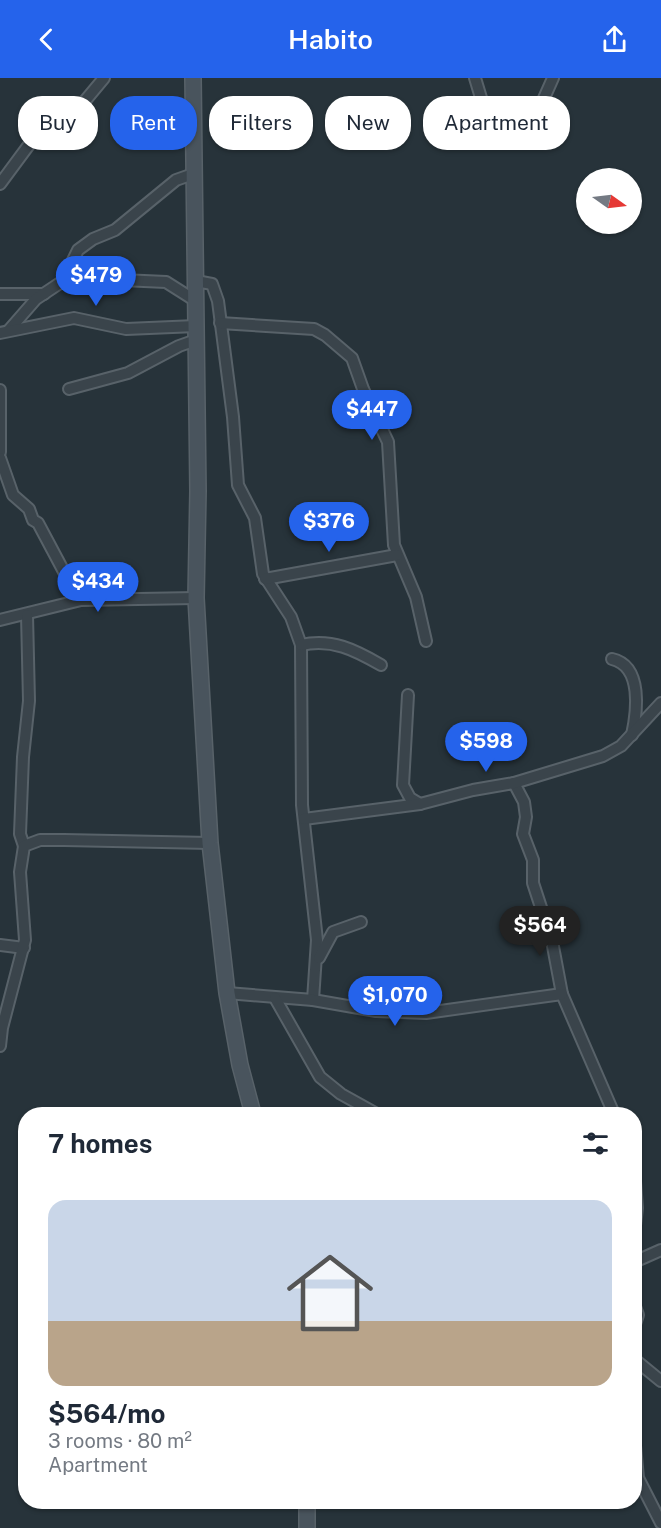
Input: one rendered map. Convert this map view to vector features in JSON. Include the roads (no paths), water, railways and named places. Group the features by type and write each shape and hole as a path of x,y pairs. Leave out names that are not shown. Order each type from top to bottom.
{"street":[{"path":"0,184 40,130 54,126 74,114 104,78"},
{"path":"193,78 196,281 196,598 210,843 227,993 240,1065 251,1107"},
{"path":"475,78 485,111 499,116 513,111 537,114 553,78"},
{"path":"63,281 78,249 93,239 115,230 176,180 194,174"},
{"path":"5,332 44,294 63,281 92,278 166,282 196,302"},
{"path":"196,281 213,285 233,417 235,473 238,485 255,518 265,579 291,617 301,645 304,819 314,901 317,963 313,1000"},
{"path":"0,294 44,294"},
{"path":"5,332 74,318 126,329 196,333"},
{"path":"220,323 314,329 325,335 352,358 363,389 388,442 394,545 416,597 426,640"},
{"path":"69,389 128,373 179,346 196,333"},
{"path":"0,390 0,452"},
{"path":"0,458 13,495 29,509 33,520 38,523 79,600"},
{"path":"265,579 397,555"},
{"path":"0,621 79,600 196,598"},
{"path":"0,1046 2,1028 24,948 25,923 20,872 24,846 20,834 23,757 29,701 27,615"},
{"path":"301,645 324,642 344,646 381,665"},
{"path":"612,659 618,660 628,671 636,696 637,707 632,735"},
{"path":"408,695 403,785 410,798 420,804"},
{"path":"304,819 420,804 473,790 514,783 603,756 621,746 661,703"},
{"path":"514,783 524,802 526,817 523,834 532,860 533,883 552,941 562,994 611,1107"},
{"path":"24,846 40,840 210,843"},
{"path":"317,963 333,932 361,922"},
{"path":"0,945 24,948"},
{"path":"227,993 313,1000 376,1011 426,1014 562,994"},
{"path":"275,998 320,1077 341,1094 364,1107"},
{"path":"642,1258 661,1250"},
{"path":"642,1366 661,1381"},
{"path":"642,1488 661,1523"},
{"path":"307,1509 307,1528"}]}
